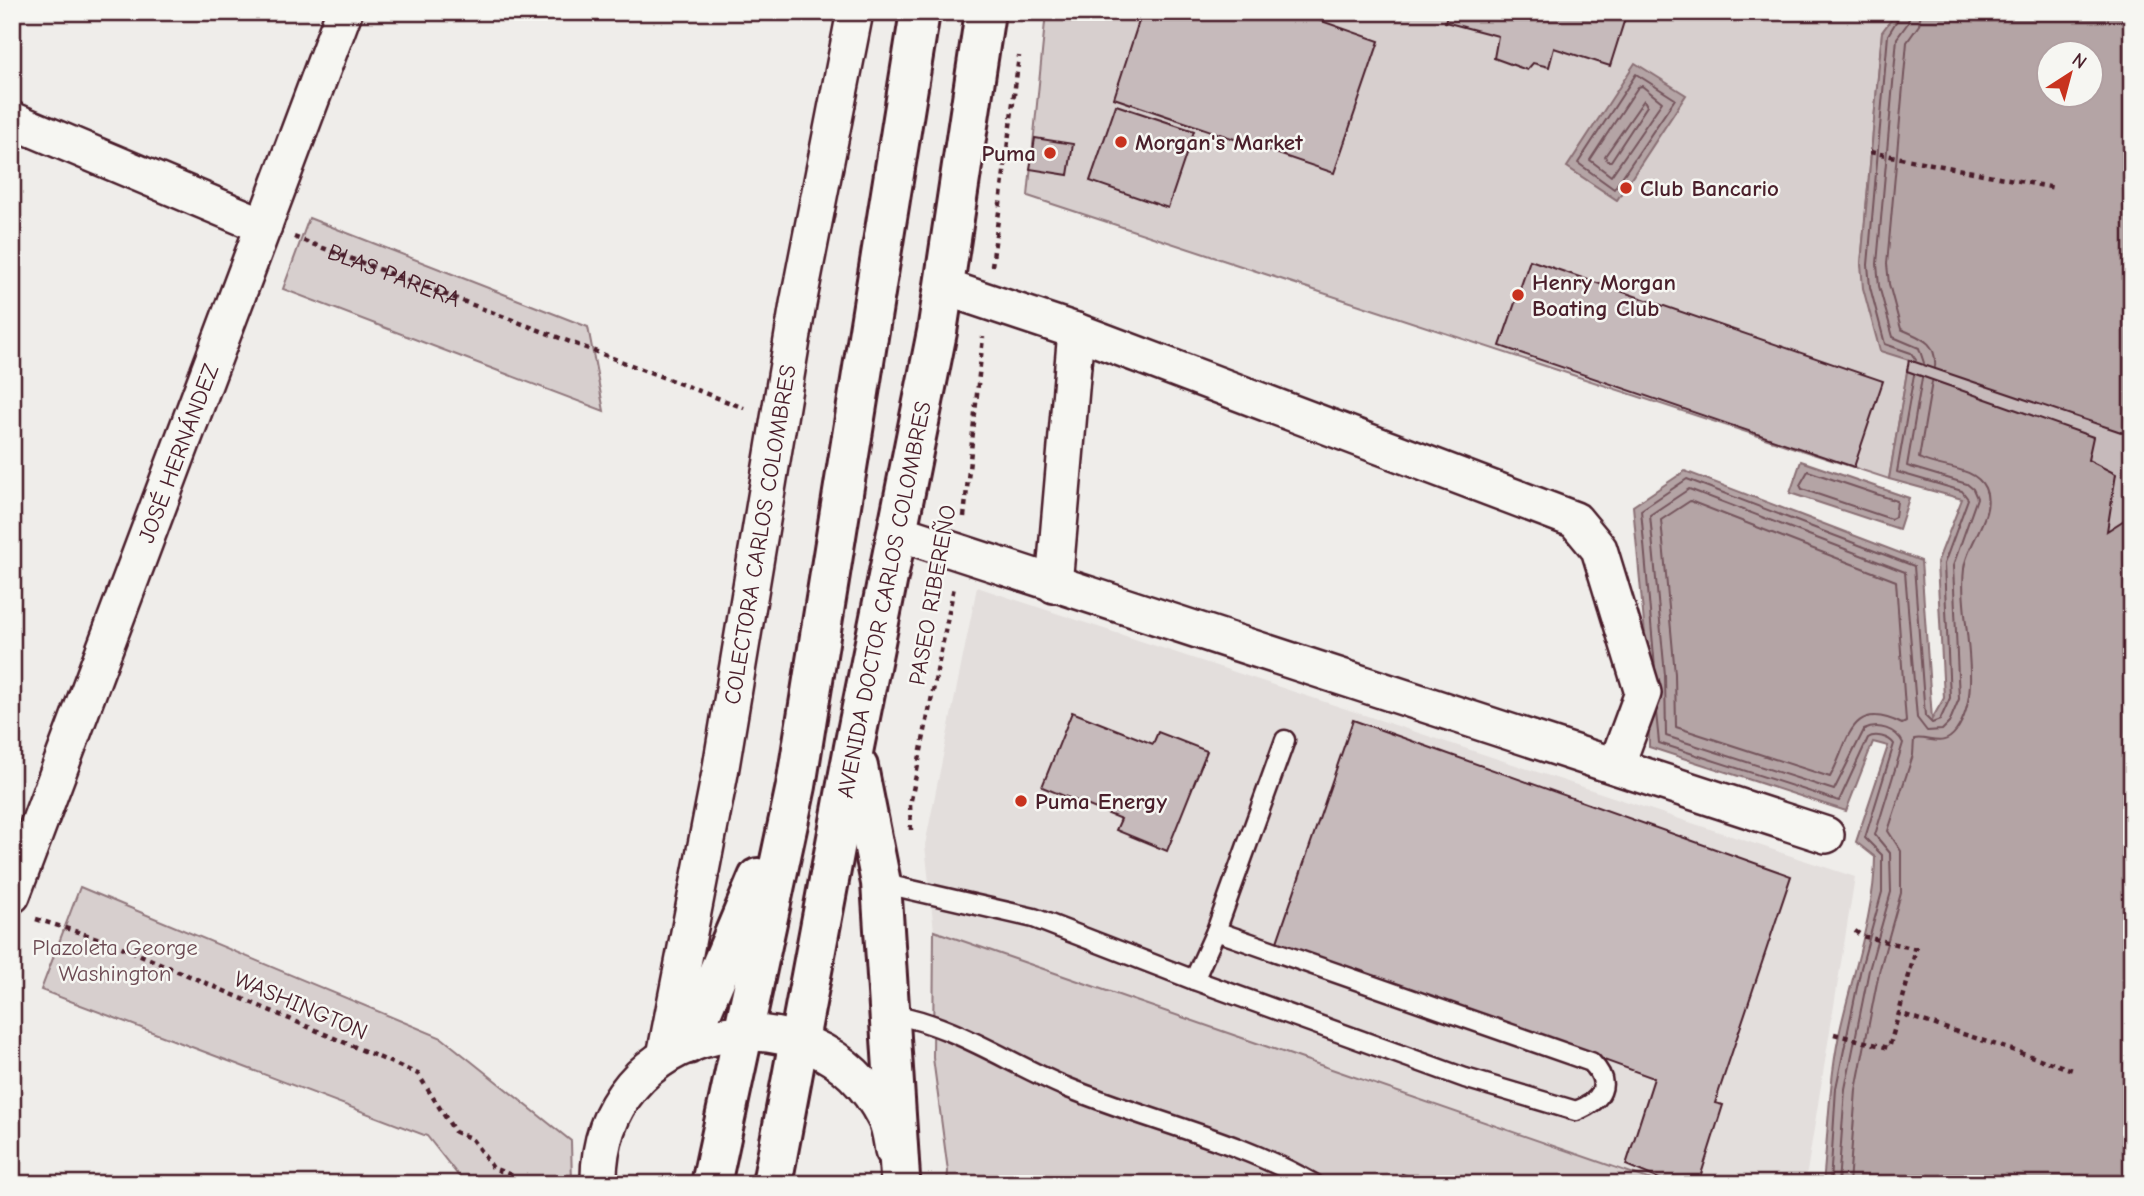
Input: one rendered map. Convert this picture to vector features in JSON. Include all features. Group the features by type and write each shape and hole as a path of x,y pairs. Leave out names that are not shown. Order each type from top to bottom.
{"main road":[{"path":"711,1184 796,786 920,12"},
{"name":"AVENIDA DOCTOR CARLOS COLOMBRES","path":"772,1184 944,287 985,12"},
{"path":"854,747 897,886 890,1014 900,1180"},
{"path":"677,1050 796,786"}],"street":[{"name":"JOSÉ HERNÁNDEZ","path":"18,905 344,12"},
{"name":"COLECTORA CARLOS COLOMBRES","path":"677,1050 798,304 855,12"},
{"path":"12,120 264,226"},
{"path":"944,287 1076,331 1575,520 1600,549 1643,693 1616,766"},
{"path":"1054,585 1076,331"},
{"path":"897,532 1825,835"},
{"path":"599,1184 598,1168 609,1125 632,1086 677,1050 715,1035 744,1031 798,1040 850,1071 886,1119 900,1180"}],"lane":[{"path":"1194,980 1216,931 1285,740"},
{"path":"897,886 1034,918 1194,980 1465,1078 1576,1111 1592,1105 1600,1094 1603,1083 1601,1072 1591,1062 1216,931"},
{"path":"890,1014 925,1020 1067,1088 1205,1135 1314,1184"}],"path":[{"name":"PASEO RIBEREÑO","path":"897,886 961,553 987,301 1021,42"},
{"path":"1870,152 2055,188"},
{"name":"BLAS PARERA","path":"264,226 780,422"},
{"name":"WASHINGTON","path":"18,905 418,1074 455,1132 471,1138 493,1168 510,1175 518,1184"},
{"path":"1833,1034 1889,1048 1916,949 1862,936 1855,931"},
{"path":"1899,1013 2076,1071"}],"shaded area":[{"path":"977,587 1855,877 1805,1184 1663,1184 934,931 925,845"}],"green space":[{"name":"Club Bancario","path":"1046,12 1897,12 1882,32 1861,264 1870,313 1909,360 1889,479 1028,196"},
{"path":"309,218 588,327 604,411 283,289"},
{"name":"Plazoleta George Washington","path":"80,887 442,1038 571,1141 572,1184 465,1184 427,1136 41,990"},
{"path":"934,931 1663,1184 947,1184 948,1171 933,1058"}],"water":[{"path":"1897,12 2132,12 2132,1184 1823,1184 1836,1053 1867,923 1874,878 1875,857 1856,842 1888,746 1873,742 1846,811 1649,747 1649,677 1633,506 1685,471 1921,561 1932,719 1944,698 1937,563 1962,499 1889,479 1909,360 1880,351 1863,288 1861,264 1882,32"},
{"path":"1635,63 1686,95 1617,200 1567,167"},
{"path":"1801,461 1909,498 1899,529 1790,493"}],"building":[{"path":"1142,12 1296,12 1379,41 1334,173 1114,98"},
{"path":"1448,12 1627,12 1610,66 1554,48 1549,67 1533,63 1527,70 1494,58 1498,36 1445,22"},
{"path":"1116,105 1194,131 1168,208 1090,181"},
{"path":"1035,138 1073,144 1068,175 1030,169"},
{"path":"1530,260 1883,381 1854,467 1500,346"},
{"path":"1909,360 2127,434 2132,429 2132,515 2107,531 2116,474 2088,460 2093,437 1907,371"},
{"path":"1072,712 1153,744 1158,732 1207,751 1167,851 1116,830 1121,819 1042,787"},
{"path":"1353,720 1791,876 1715,1103 1723,1105 1698,1184 1671,1184 1626,1165 1654,1078 1277,942"},
{"path":"1402,1174 1429,1184 1399,1184"}],"place":[{"name":"Morgan's Market","path":"1121,142"},
{"name":"Puma","path":"1050,153"},
{"name":"Club Bancario","path":"1626,188"},
{"name":"Henry Morgan Boating Club","path":"1518,295"},
{"name":"Puma Energy","path":"1021,801"}]}
